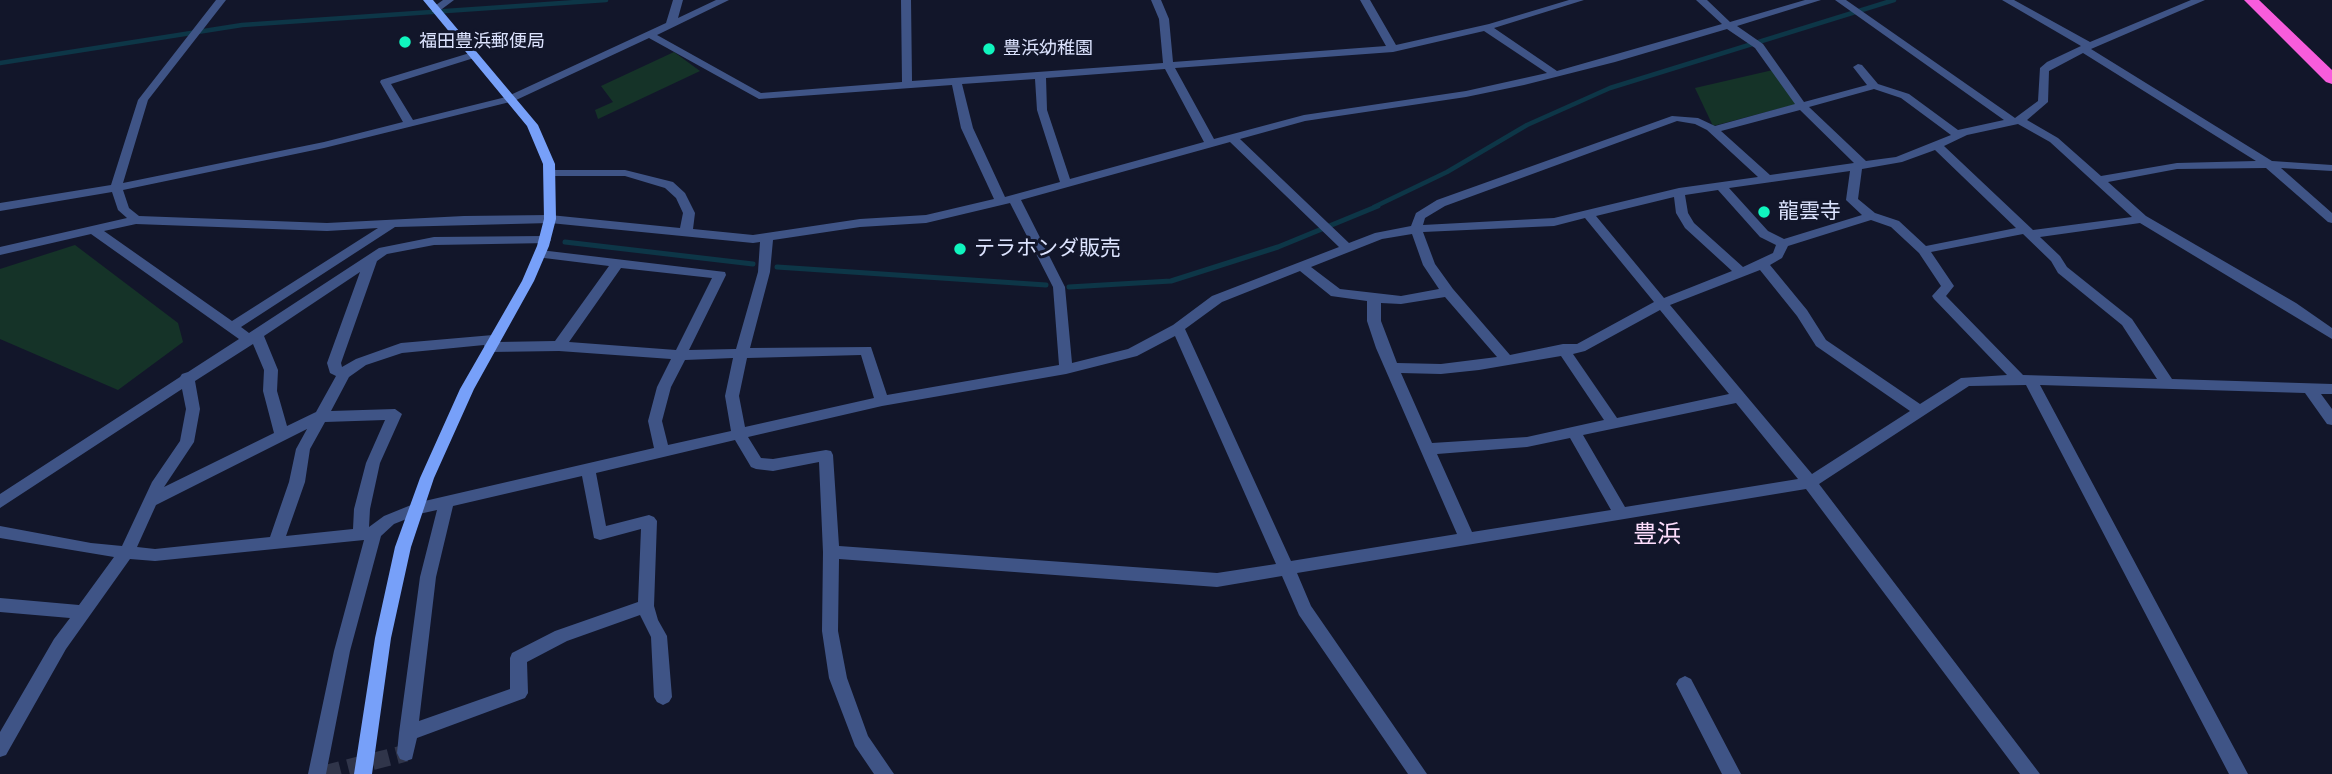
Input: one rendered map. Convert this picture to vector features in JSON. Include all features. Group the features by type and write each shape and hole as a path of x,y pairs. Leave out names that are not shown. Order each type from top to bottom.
{"highway":[{"path":"2251,0 2332,79"}],"street":[{"path":"136,220 124,210 116,188 143,100 221,0"},
{"path":"363,774 383,638 403,547 456,415 542,247 550,219 549,164 532,125 428,0"},
{"path":"435,10 449,0"},
{"path":"671,24 678,0"},
{"path":"0,207 116,188 324,145 510,99 724,0"},
{"path":"906,0 907,85"},
{"path":"1156,0 1164,19 1168,65 1210,143"},
{"path":"1365,0 1393,48"},
{"path":"649,34 760,96 1393,48 1487,27 1580,0"},
{"path":"1702,0 1728,25 1770,58 1802,106 1860,167"},
{"path":"0,251 136,220 327,228 464,220 550,219 731,238 767,237 860,223 926,219 1007,200 1304,118 1466,94 1555,74 1816,0"},
{"path":"1840,0 2017,120 2054,140 2142,219 2291,306 2332,334"},
{"path":"2007,0 2269,164 2332,219"},
{"path":"0,532 126,554 185,554 367,534 389,520 447,501 882,401 1066,369 1132,353 1178,328 1217,299 1379,236 1416,229 1554,222 1679,192 1898,160 1958,135 2017,120 2043,102 2044,70 2086,48 2200,0"},
{"path":"1487,27 1555,74"},
{"path":"410,124 385,82 473,55"},
{"path":"1858,67 1874,86 1905,96 1958,135"},
{"path":"1040,74 1042,110 1066,183"},
{"path":"957,81 967,128 1059,287 1066,369"},
{"path":"1714,130 1874,86"},
{"path":"1506,359 1448,292 1429,265 1416,229 1420,216 1441,202 1676,118 1699,121 1714,130 1767,179"},
{"path":"1231,137 1347,248"},
{"path":"1936,145 2056,259 2062,270 2127,322 2168,384"},
{"path":"2099,180 2177,166 2269,164 2332,168"},
{"path":"1860,167 1852,201 1871,216 1895,224 1923,250 1948,286 1939,296 2024,380 2239,774"},
{"path":"550,173 625,173 669,186 681,196 689,213 686,232"},
{"path":"1720,185 1764,234 1783,243 1871,216"},
{"path":"1679,192 1682,213 1689,225 1741,272"},
{"path":"1588,214 1810,483 2031,774"},
{"path":"1923,250 2028,232 2142,219"},
{"path":"232,327 392,225"},
{"path":"93,230 232,327 254,338 271,370 270,391 281,433"},
{"path":"767,237 764,272 732,396 739,434 756,463 773,465 826,455 831,552 830,631 838,678 861,740 884,774"},
{"path":"0,502 187,377 254,338 371,259 401,245 434,241 542,247 618,263 720,275 664,387 655,421 662,452"},
{"path":"1391,368 1441,369 1580,348 1663,303 1762,264 1778,255 1783,243"},
{"path":"344,374 335,370 334,363 371,259"},
{"path":"559,346 618,263"},
{"path":"1762,264 1802,313 1821,343 1920,411"},
{"path":"1301,266 1336,293 1401,300 1448,292"},
{"path":"1374,298 1374,321 1391,368 1467,539"},
{"path":"1178,328 1305,610 1418,774"},
{"path":"275,544 297,482 303,449 344,374 361,362 401,348 492,344 680,355 866,349 882,401"},
{"path":"1563,349 1615,424"},
{"path":"0,749 60,644 126,554 150,501 187,442 193,409 187,377"},
{"path":"831,552 1217,580 1810,483 1966,381 2024,380 2332,389"},
{"path":"2308,388 2332,420"},
{"path":"1427,449 1527,442 1740,397"},
{"path":"150,501 281,433 323,415 395,414 373,463 362,509 367,534 317,774"},
{"path":"1574,432 1621,514"},
{"path":"588,468 600,534 649,522 646,606 650,622 659,636 663,697"},
{"path":"406,753 428,578 447,501"},
{"path":"0,605 83,612"},
{"path":"408,733 519,693 518,658 561,636 646,606"},
{"path":"1685,684 1732,774"}],"green space":[{"path":"674,52 700,71 598,119 595,110 613,102 601,86"},
{"path":"1773,70 1797,104 1713,126 1695,88"},
{"path":"75,245 178,323 183,342 118,390 0,339 0,269"}],"waterway":[{"path":"0,63 242,25 606,0"},
{"path":"1374,207 1447,172 1527,125 1610,88 1894,0"},
{"path":"1069,287 1171,281 1278,247 1378,206"},
{"path":"565,242 753,264"},
{"path":"777,267 1046,285"}],"tunnel":[{"path":"324,774 406,753"}],"place":[{"name":"福田豊浜郵便局","path":"405,42"},
{"name":"豊浜幼稚園","path":"989,49"},
{"name":"龍雲寺","path":"1764,212"},
{"name":"テラホンダ販売","path":"960,249"}],"district":[{"name":"豊浜","path":"1657,535"}]}
